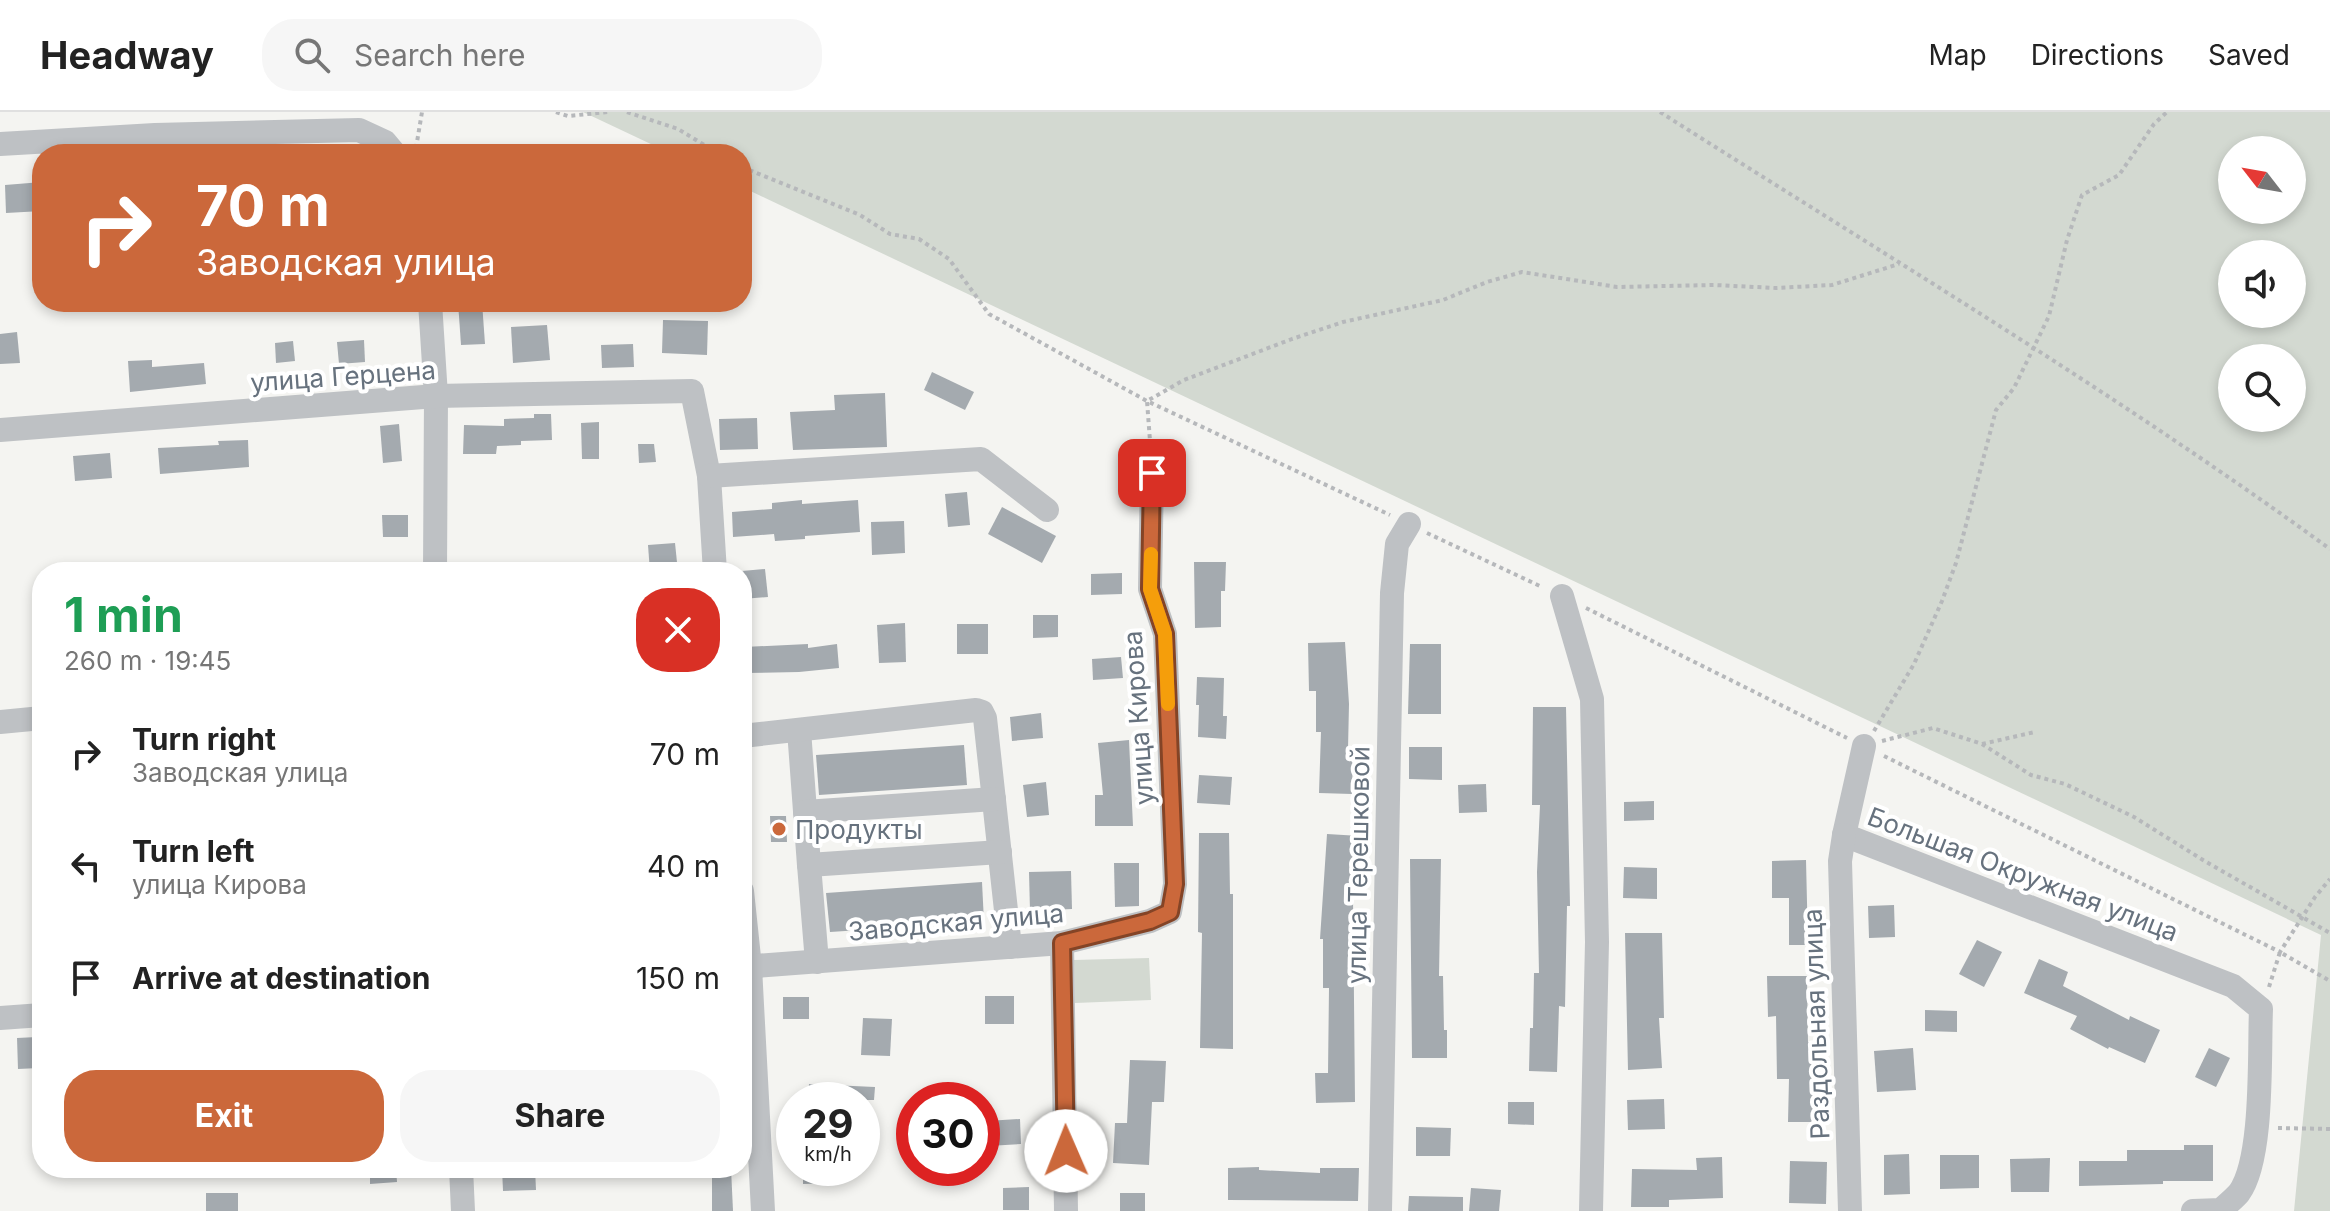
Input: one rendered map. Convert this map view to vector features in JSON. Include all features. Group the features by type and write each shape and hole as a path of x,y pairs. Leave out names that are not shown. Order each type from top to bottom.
{"street":[{"path":"0,144 155,135 359,130 383,144"},
{"path":"431,312 436,396 435,562"},
{"name":"улица Герцена","path":"0,430 436,396 692,391 709,476"},
{"path":"714,562 709,476 981,459 1047,510"},
{"name":"улица Кирова","path":"1152,473 1150,589 1165,634 1175,884 1170,912"},
{"name":"улица Терешковой","path":"1380,1211 1392,593 1397,544 1409,524"},
{"path":"1562,596 1592,699 1597,942 1591,1211"},
{"path":"752,735 976,710 982,712 1010,947"},
{"path":"0,722 32,719"},
{"path":"799,730 817,962"},
{"name":"Большая Окружная улица","path":"1864,746 1844,835 2233,986 2261,1009"},
{"path":"805,812 994,799"},
{"name":"Раздольная улица","path":"1844,835 1840,861 1850,1211"},
{"path":"809,865 1000,852"},
{"name":"Заводская улица","path":"752,967 1062,943 1150,921 1170,912"},
{"path":"1062,943 1066,1211"},
{"path":"2193,1211 2221,1210 2240,1192 2249,1168 2256,1127 2261,1009"},
{"path":"0,1018 32,1016"},
{"path":"752,1053 763,1211"},
{"path":"461,1178 463,1211"}],"path":[{"path":"417,144 422,112"},
{"path":"556,112 568,116 608,112"},
{"path":"627,112 678,129 703,144"},
{"path":"1660,112 2034,350 2256,495 2330,549"},
{"path":"1864,746 1914,664 1942,601 1956,563 1996,410 2014,388 2049,316 2067,240 2082,195 2119,175 2154,124 2167,112"},
{"path":"752,171 860,215 890,234 919,239 949,259 989,314 1147,401 1562,596 2280,952 2330,981"},
{"path":"1147,401 1184,380 1292,339 1343,322 1443,300 1522,272 1617,287 1714,285 1776,288 1832,285 1899,264"},
{"path":"1147,401 1152,473"},
{"path":"1864,746 1933,728 1982,744 2031,775 2065,784 2134,817 2330,933"},
{"path":"1982,744 2035,732"},
{"path":"2261,1009 2280,952 2330,879"},
{"path":"2256,1127 2330,1129"}],"shaded area":[{"path":"583,112 2330,112 2330,1211 2294,1211 2321,935 752,192 752,144 651,144"},
{"path":"1149,958 1151,1000 1075,1003 1074,960"}],"building":[{"path":"32,183 32,212 6,213 5,185"},
{"path":"459,312 483,312 485,344 461,345"},
{"path":"663,320 708,321 707,355 662,353"},
{"path":"547,325 550,360 513,363 511,327"},
{"path":"17,332 20,363 0,364 0,334"},
{"path":"364,340 365,362 339,364 337,342"},
{"path":"293,341 295,361 276,363 275,343"},
{"path":"633,344 634,367 602,368 601,345"},
{"path":"152,360 152,367 204,363 206,384 130,392 128,361"},
{"path":"932,372 974,392 965,410 924,390"},
{"path":"885,393 887,447 793,450 790,412 835,410 834,395"},
{"path":"534,414 551,414 552,440 497,446 496,454 463,454 464,425 504,426 504,419 534,418"},
{"path":"757,418 758,449 720,450 719,419"},
{"path":"599,422 599,459 582,459 581,423"},
{"path":"399,424 402,461 383,463 380,426"},
{"path":"248,440 249,467 160,474 158,448 219,445 218,441"},
{"path":"638,444 654,444 656,462 639,463"},
{"path":"110,453 112,478 75,481 73,456"},
{"path":"967,492 970,525 948,527 945,494"},
{"path":"802,500 802,504 858,500 860,532 775,541 774,534 733,537 732,512 772,509 772,503"},
{"path":"1002,507 1056,536 1042,563 988,534"},
{"path":"382,515 408,515 408,537 383,537"},
{"path":"904,521 905,553 872,555 871,522"},
{"path":"675,543 677,562 649,562 648,545"},
{"path":"1194,562 1226,562 1225,591 1221,591 1221,627 1195,628"},
{"path":"765,569 768,597 752,598 752,570"},
{"path":"1122,573 1122,594 1091,595 1091,574"},
{"path":"1033,615 1058,615 1058,637 1033,638"},
{"path":"905,623 906,662 879,663 877,625"},
{"path":"957,624 988,624 988,654 957,654"},
{"path":"1345,642 1348,749 1353,749 1352,794 1319,793 1321,732 1316,732 1316,691 1309,691 1308,643"},
{"path":"808,644 808,648 837,644 839,668 752,673 752,647"},
{"path":"1410,644 1441,644 1441,714 1408,714"},
{"path":"1121,657 1123,678 1093,680 1092,659"},
{"path":"1197,677 1224,678 1226,739 1198,737"},
{"path":"1533,707 1566,707 1570,906 1567,906 1565,1007 1559,1006 1557,1072 1529,1071 1534,973 1539,973 1537,872 1540,805 1532,805"},
{"path":"1041,713 1043,738 1012,741 1010,717"},
{"path":"1129,740 1133,826 1095,826 1095,795 1103,795 1098,743"},
{"path":"964,745 967,785 819,795 816,755"},
{"path":"1409,747 1442,747 1442,780 1409,779"},
{"path":"1199,775 1232,777 1230,805 1197,803"},
{"path":"1046,782 1049,815 1027,817 1023,785"},
{"path":"1486,784 1487,812 1459,813 1458,785"},
{"path":"1654,801 1654,820 1624,821 1624,802"},
{"name":"Продукты","path":"770,816 786,816 787,842 771,842"},
{"path":"1199,833 1229,833 1230,894 1233,894 1233,1049 1200,1048 1202,933 1198,932"},
{"path":"1327,834 1360,836 1353,899 1355,1102 1316,1103 1315,1073 1328,1073 1329,988 1323,988 1323,939 1320,939"},
{"path":"1410,859 1441,859 1439,976 1443,976 1447,1058 1412,1058"},
{"path":"1806,860 1808,945 1789,945 1789,898 1772,898 1772,861"},
{"path":"1114,863 1139,863 1139,906 1115,907"},
{"path":"1624,867 1657,868 1657,899 1623,898"},
{"path":"1071,871 1072,909 1030,911 1029,872"},
{"path":"982,882 984,922 830,932 826,893"},
{"path":"1894,905 1895,937 1869,938 1868,906"},
{"path":"1625,933 1662,933 1664,1018 1659,1018 1662,1068 1628,1070"},
{"path":"1977,940 2002,952 1984,987 1959,974"},
{"path":"2039,959 2068,972 2063,986 2129,1020 2130,1016 2160,1030 2145,1063 2108,1049 2070,1029 2077,1016 2024,993"},
{"path":"1767,976 1807,976 1808,1042 1814,1042 1814,1095 1822,1095 1822,1122 1788,1122 1789,1079 1777,1079 1776,1016 1768,1017"},
{"path":"985,996 1014,996 1014,1024 985,1024"},
{"path":"783,997 809,997 809,1019 783,1019"},
{"path":"1925,1010 1957,1011 1957,1032 1925,1031"},
{"path":"863,1018 892,1019 890,1056 861,1055"},
{"path":"32,1037 32,1068 18,1069 17,1038"},
{"path":"1913,1048 1916,1090 1877,1092 1874,1051"},
{"path":"2209,1048 2230,1058 2216,1087 2195,1077"},
{"path":"1130,1060 1166,1061 1164,1102 1152,1102 1149,1165 1113,1163 1115,1123 1127,1123"},
{"path":"1664,1099 1665,1129 1628,1130 1627,1100"},
{"path":"1508,1102 1534,1102 1534,1125 1508,1124"},
{"path":"1020,1119 1021,1144 1000,1145 1000,1120"},
{"path":"1416,1127 1451,1128 1450,1156 1416,1156"},
{"path":"2184,1145 2213,1145 2213,1181 2079,1186 2079,1161 2127,1161 2127,1150 2184,1150"},
{"path":"1909,1154 1910,1194 1884,1195 1884,1155"},
{"path":"1940,1155 1979,1155 1979,1188 1940,1189"},
{"path":"1722,1157 1723,1198 1669,1200 1669,1207 1631,1207 1632,1169 1697,1170 1696,1158"},
{"path":"2050,1158 2049,1192 2011,1192 2010,1159"},
{"path":"1790,1161 1827,1162 1826,1204 1789,1203"},
{"path":"1259,1167 1259,1170 1320,1173 1320,1168 1359,1168 1358,1201 1228,1200 1228,1168"},
{"path":"370,1178 397,1178 397,1182 370,1184"},
{"path":"502,1178 535,1178 536,1190 503,1191"},
{"path":"712,1178 731,1178 733,1211 712,1211"},
{"path":"1029,1187 1029,1210 1003,1210 1003,1188"},
{"path":"1471,1188 1501,1190 1499,1211 1469,1211"},
{"path":"206,1193 238,1193 238,1211 206,1211"},
{"path":"1120,1193 1145,1193 1145,1211 1120,1211"},
{"path":"1409,1196 1463,1197 1463,1211 1408,1211"}],"slow traffic":[{"path":"1151,554 1150,589 1165,634 1168,704"}],"place":[{"name":"Продукты","path":"779,829"}],"route":[{"path":"1066,1151 1062,943 1150,921 1170,912 1175,884 1165,634 1150,589 1152,473"}]}
